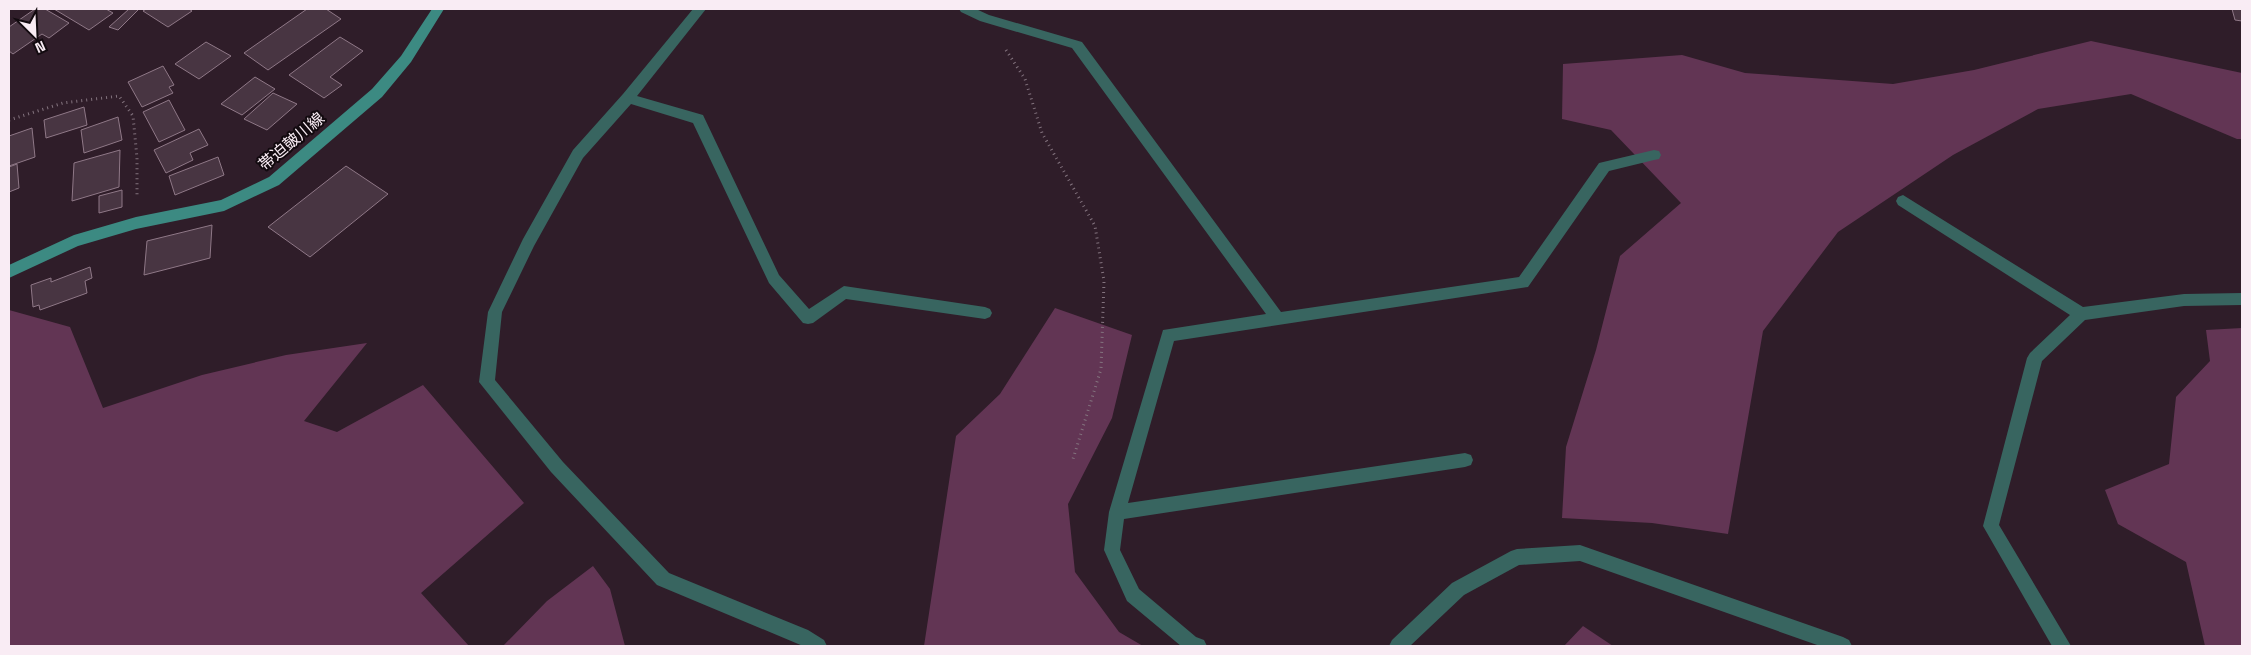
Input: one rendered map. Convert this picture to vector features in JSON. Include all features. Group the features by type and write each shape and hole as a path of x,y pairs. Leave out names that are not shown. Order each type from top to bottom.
{"street":[{"name":"帯迫皷川線","path":"9,272 74,241 136,223 224,205 274,181 377,93 406,60 438,9"},
{"path":"700,9 628,98 578,154 528,243 495,312 487,382 557,467 663,579 802,636 818,646"},
{"path":"965,9 985,18 1077,45 1278,319"},
{"path":"628,98 698,119 774,279 808,318 844,292 985,313"},
{"path":"1198,646 1190,643 1133,595 1112,550 1116,512 1168,336 1523,282 1604,168 1654,155"},
{"path":"1903,202 2081,314"},
{"path":"2062,646 1991,526 2035,358 2081,314 2184,300 2242,299"},
{"path":"1116,512 1465,460"},
{"path":"1398,646 1458,588 1517,557 1580,553 1843,646"}],"path":[{"path":"985,18 1025,79 1042,133 1095,226 1104,281 1102,369 1073,459"},
{"path":"9,120 30,112 97,96 119,96 134,116 137,158 136,223"}],"shaded area":[{"path":"2091,41 2242,73 2242,139 2237,139 2131,94 2038,109 1953,155 1838,232 1763,331 1728,534 1652,523 1562,518 1566,447 1596,350 1620,256 1681,203 1611,130 1562,119 1563,64 1682,55 1745,73 1893,84 1974,70"},
{"path":"1055,308 1132,335 1112,418 1068,504 1075,572 1119,632 1143,646 924,646 956,436 1000,394"},
{"path":"9,310 70,327 103,408 202,375 286,355 367,343 304,421 337,432 423,385 524,503 421,593 469,646 9,646"},
{"path":"2242,328 2242,646 2205,646 2186,562 2118,524 2105,490 2169,464 2176,397 2210,361 2206,330"},
{"path":"593,566 610,589 625,646 503,646 547,601"},
{"path":"1583,626 1613,646 1564,646"}],"building":[{"path":"35,9 45,9 69,23 49,38 42,34 13,54 9,51 9,27"},
{"path":"54,9 106,9 113,13 89,30"},
{"path":"129,9 139,9 118,30 109,27"},
{"path":"146,9 189,9 192,11 168,27 143,11"},
{"path":"307,9 326,9 341,19 268,70 244,53"},
{"path":"2232,9 2242,9 2242,21 2235,20"},
{"path":"340,37 363,51 330,77 342,85 324,98 289,75"},
{"path":"206,42 231,56 199,79 175,64"},
{"path":"163,66 174,85 169,87 173,93 142,107 128,82"},
{"path":"255,77 275,89 242,115 221,104"},
{"path":"273,93 297,104 267,130 244,119"},
{"path":"169,100 185,130 159,142 143,112"},
{"path":"84,107 87,125 46,138 44,120"},
{"path":"118,117 122,140 84,153 81,130"},
{"path":"32,128 35,157 9,166 9,136"},
{"path":"199,129 208,145 190,153 193,160 166,173 154,150"},
{"path":"120,150 119,187 72,201 74,163"},
{"path":"218,157 224,175 175,195 169,176"},
{"path":"17,164 19,188 9,192 9,167"},
{"path":"346,166 388,194 310,257 268,227"},
{"path":"122,190 122,207 99,213 99,196"},
{"path":"212,225 210,258 144,275 147,241"},
{"path":"90,267 92,278 85,281 87,293 40,310 39,305 33,307 31,285 51,278 51,282"}]}
